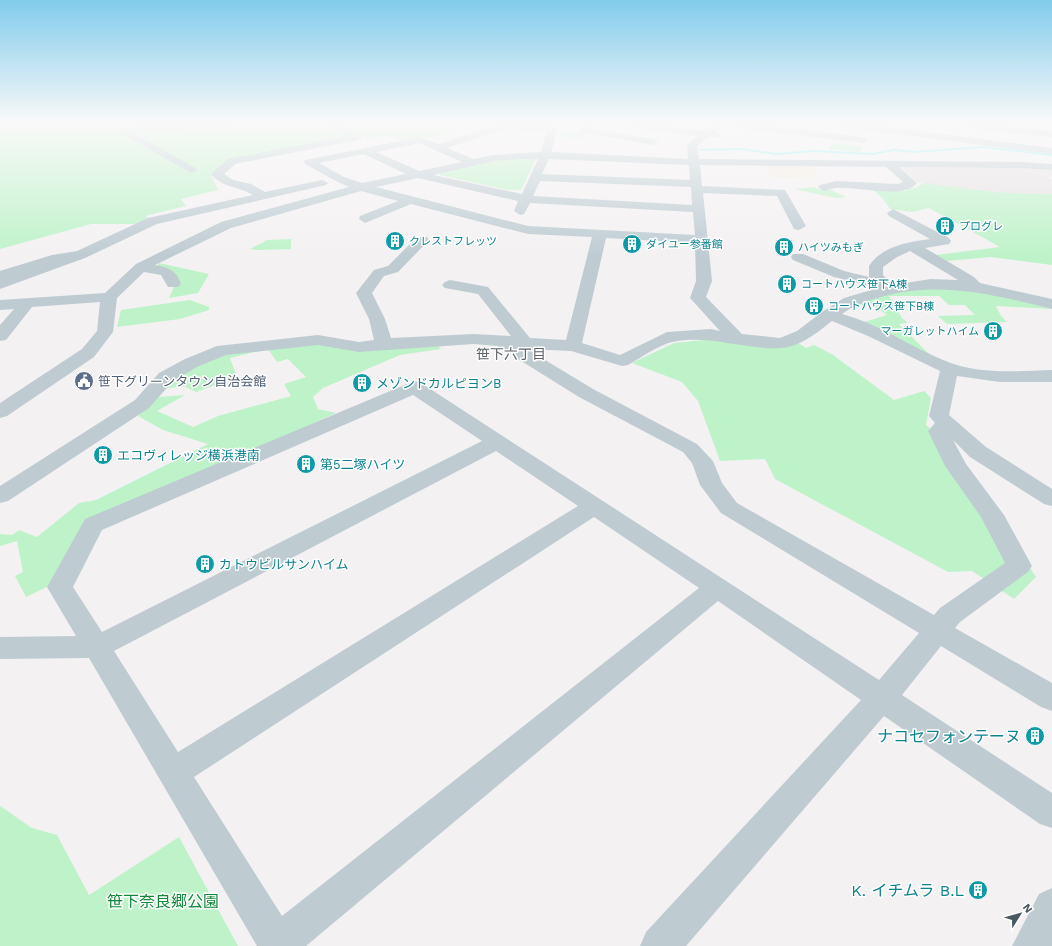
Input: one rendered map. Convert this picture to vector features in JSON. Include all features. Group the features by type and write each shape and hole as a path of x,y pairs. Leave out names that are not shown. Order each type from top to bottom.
{"street":[{"path":"224,168 217,174 230,183 247,186 263,196"},
{"path":"320,168 340,179 360,187 528,230 702,238"},
{"path":"403,168 416,174 526,199 699,209"},
{"path":"0,305 109,297 141,267 226,225 360,187 443,168"},
{"path":"512,227 540,168"},
{"path":"695,168 702,238 704,281 698,298 737,339"},
{"path":"824,187 836,184 900,188 911,183 893,168"},
{"path":"536,177 697,186 781,193 799,226"},
{"path":"0,284 80,255 154,221 340,179"},
{"path":"365,219 410,200"},
{"path":"885,286 876,276 876,266 884,258 899,248 944,241 893,213"},
{"path":"261,215 281,224"},
{"path":"573,346 600,233"},
{"path":"384,344 377,319 364,293 379,273 393,269 422,240"},
{"path":"911,246 969,280 974,285"},
{"path":"0,276 57,258 80,255"},
{"path":"798,256 820,266 869,283 885,286 940,283 985,286 1052,304"},
{"path":"141,267 166,272 170,275 173,284"},
{"path":"450,285 483,290 526,344"},
{"path":"0,496 142,404 166,377 191,363 223,350 318,340 359,347 384,344 474,339 526,344 573,346 622,361 667,338 711,334 737,339 782,343 803,335 828,315 850,301 885,286"},
{"path":"0,412 88,353 105,332 109,297"},
{"path":"0,336 26,304"},
{"path":"828,315 848,319 910,351 950,368 975,374 1026,377 1052,376"},
{"path":"501,341 586,393 690,448 702,461 711,485 729,508 1052,698"},
{"path":"950,368 939,416 978,452 1050,497"},
{"path":"717,587 279,945 60,587 93,525 414,387 498,441 595,506 717,587 882,697 1052,812"},
{"path":"660,946 882,697 950,615 1019,566 992,515 956,466 938,431 947,424"},
{"path":"0,648 98,647 498,441"},
{"path":"173,772 595,506"},
{"path":"1032,946 1052,907"}],"shaded area":[{"path":"901,168 1052,169 1052,177 1048,177 1052,180 1052,194 1032,195 963,189 917,182"}],"green space":[{"path":"0,168 219,168 211,176 218,190 181,199 186,206 145,216 150,219 134,224 91,224 0,249"},
{"path":"459,168 532,168 521,190 508,190 440,175 441,172"},
{"path":"924,183 1004,193 1052,194 1052,265 990,257 947,261 936,255 1000,247 929,208 913,212 890,209 883,199 872,189 907,191 907,187 915,188"},
{"path":"815,187 822,190 829,189 846,197 836,198 794,189"},
{"path":"291,239 291,249 250,249 267,240"},
{"path":"159,263 209,274 198,293 169,298 178,278 156,268"},
{"path":"947,285 1052,306 1052,309 996,306 1001,316 1007,322 947,324 938,316 975,315 965,305 949,305 939,296 889,296 902,318 908,323 899,324 934,359 861,323 887,315 871,304 855,306 876,297 888,294"},
{"path":"190,300 209,307 209,310 180,319 117,327 121,310"},
{"path":"715,339 797,342 806,348 814,345 833,355 894,400 924,391 931,398 926,425 949,443 1036,577 1014,599 972,571 948,572 775,479 765,459 720,461 698,401 682,382 632,363 674,343"},
{"path":"324,343 436,344 441,349 400,355 323,388 313,397 318,409 336,413 82,526 53,584 26,597 15,576 23,572 17,541 0,546 0,534 12,535 19,530 37,537 79,503 96,500 208,444 163,430 138,416 159,397 185,395 157,411 193,427 218,416 291,396 284,384 306,377 288,359 277,362 268,349 230,358 237,377 196,392 183,386 163,389 170,378 228,352"},
{"name":"笹下奈良郷公園","path":"0,806 32,828 57,835 89,895 179,837 238,946 0,946"}],"sand":[{"path":"766,168 812,168 820,177 773,178"}],"place":[{"name":"プログレ","path":"945,226"},
{"name":"クレストフレッツ","path":"395,241"},
{"name":"ダイユー参番館","path":"632,244"},
{"name":"ハイツみもぎ","path":"784,247"},
{"name":"コートハウス笹下A棟","path":"787,284"},
{"name":"コートハウス笹下B棟","path":"814,306"},
{"name":"マーガレットハイム","path":"993,331"},
{"name":"笹下グリーンタウン自治会館","path":"84,381"},
{"name":"メゾンドカルピヨンB","path":"362,383"},
{"name":"エコヴィレッジ横浜港南","path":"103,455"},
{"name":"第5二塚ハイツ","path":"306,464"},
{"name":"カトウビルサンハイム","path":"205,564"},
{"name":"ナコセフォンテーヌ","path":"1035,736"},
{"name":"K. イチムラ B.L","path":"978,890"}],"district":[{"name":"笹下六丁目","path":"511,354"}]}
